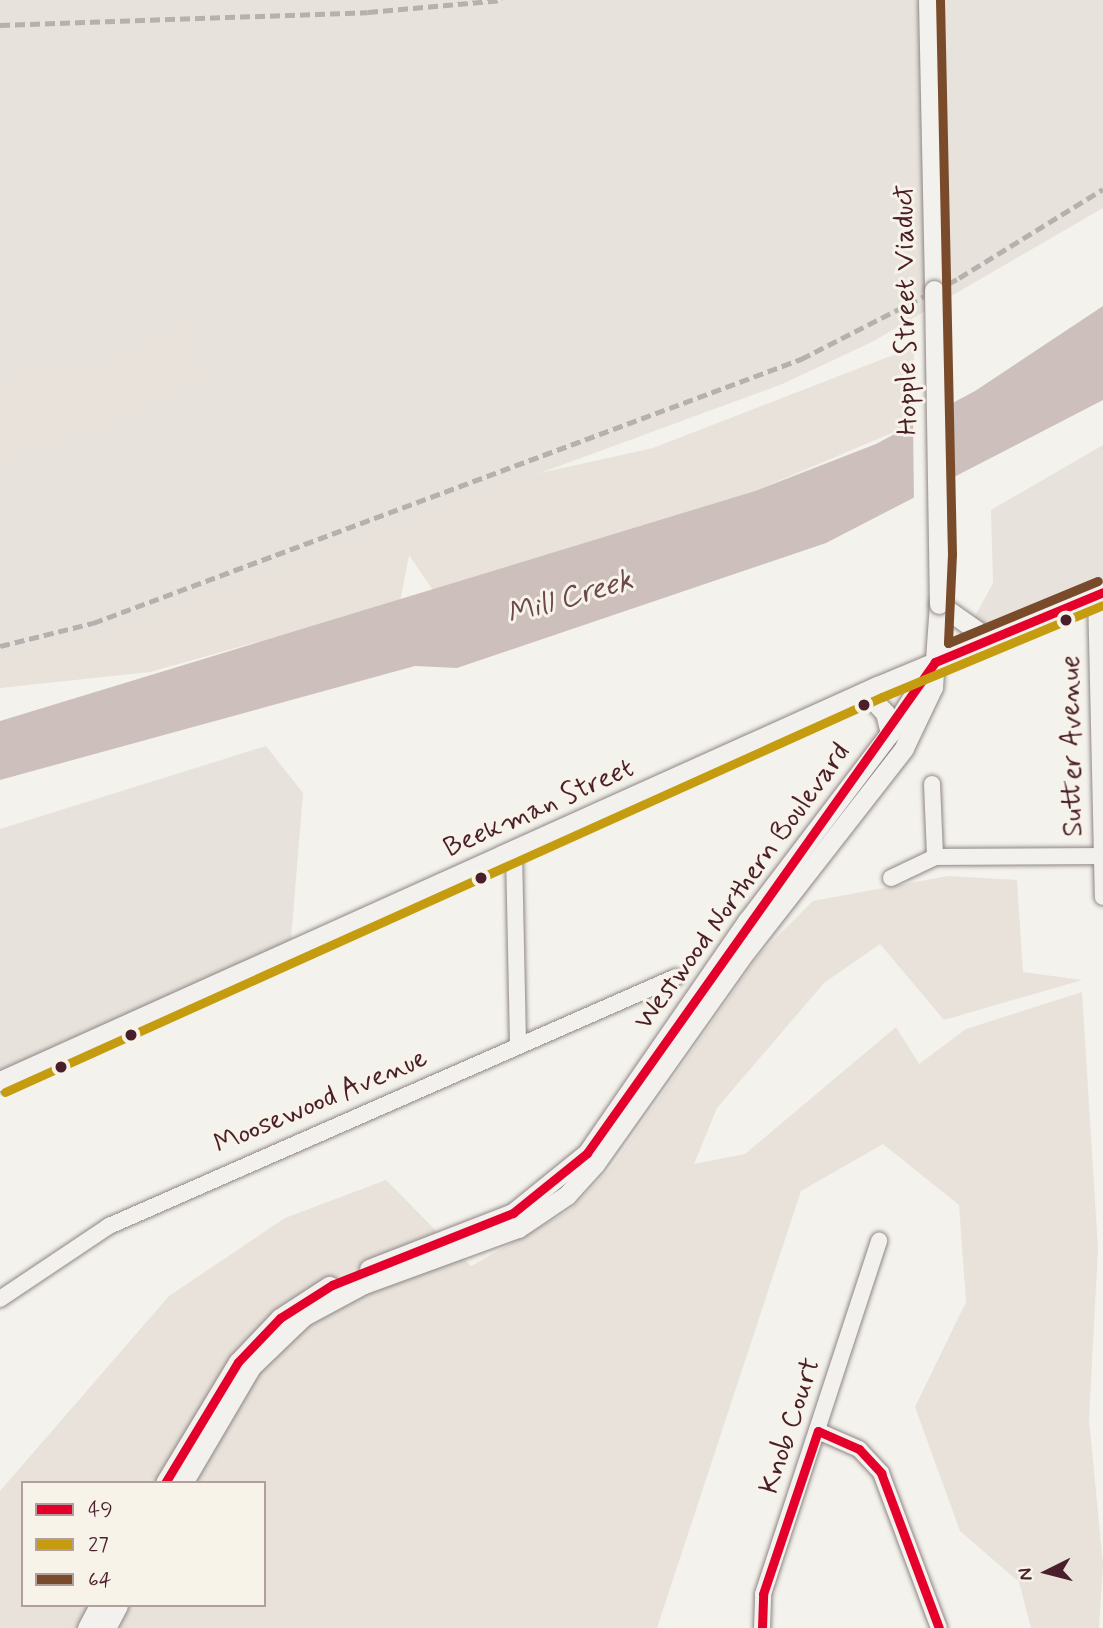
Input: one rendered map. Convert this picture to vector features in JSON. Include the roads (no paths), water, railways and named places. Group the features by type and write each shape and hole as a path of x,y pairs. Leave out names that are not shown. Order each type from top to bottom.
{"main road":[{"name":"Hopple Street Viaduct","path":"928,0 943,612 935,662"},
{"name":"Beekman Street","path":"0,1081 865,692 1100,593"},
{"path":"943,612 989,639"},
{"name":"Westwood Northern Boulevard","path":"166,1481 237,1362 302,1301 513,1213 587,1153 788,866 890,733 935,662"},
{"name":"Westwood Northern Boulevard","path":"184,1481 251,1367 304,1316 364,1284 518,1228 567,1195 615,1138 740,959 881,782 923,715 935,662"},
{"path":"865,692 885,713 890,733"},
{"path":"87,1628 98,1607"},
{"path":"106,1628 117,1607"}],"street":[{"name":"Sutter Avenue","path":"1100,593 1103,897"},
{"path":"932,784 935,857"},
{"path":"514,852 518,1046"},
{"path":"891,878 935,857 1102,856"},
{"name":"Moosewood Avenue","path":"0,1299 109,1226 676,977"},
{"name":"Knob Court","path":"762,1628 763,1594 878,1241"},
{"path":"818,1431 859,1449 881,1473 939,1628"}],"water":[{"name":"Mill Creek","path":"1103,306 1103,400 826,543 457,668 415,666 0,780 0,721 755,491 876,444 975,391"}],"railway":[{"path":"0,25 368,12 502,0"},
{"path":"0,646 93,623 801,359 959,278 1103,189"}]}
